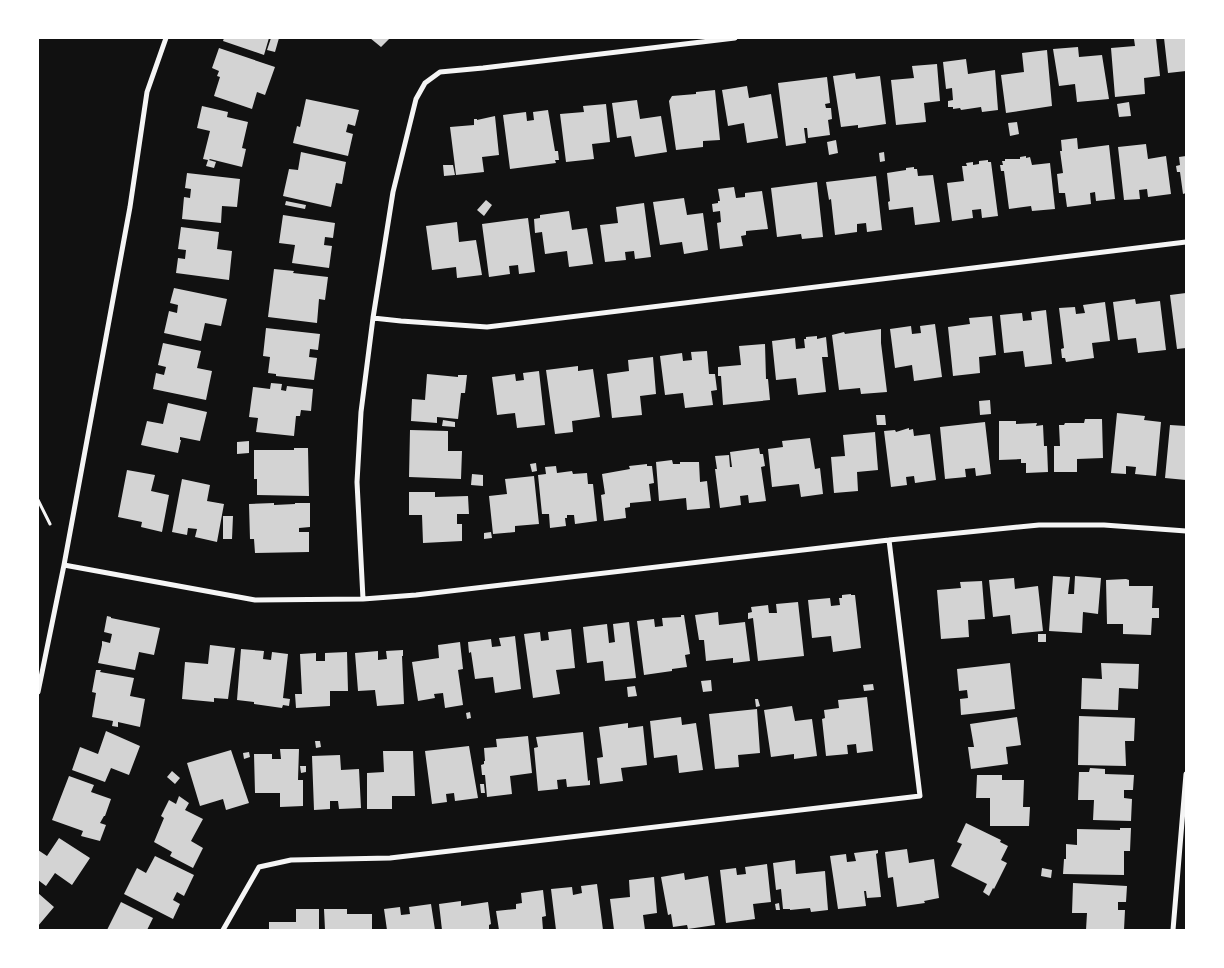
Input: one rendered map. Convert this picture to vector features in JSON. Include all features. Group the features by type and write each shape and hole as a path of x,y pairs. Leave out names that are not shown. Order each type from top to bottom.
{"street":[{"path":"38,692 64,565 130,207 146,92 166,38"},
{"path":"363,599 357,482 361,412 393,192 416,99 425,82 440,72 735,38"},
{"path":"374,318 487,327 1186,242"},
{"path":"64,565 255,600 363,599 416,595 889,540 1039,525 1104,525 1186,531"},
{"path":"223,930 259,867 291,860 390,858 920,796 889,540"},
{"path":"1173,930 1185,815 1186,774"}],"path":[{"path":"38,500 50,524"}],"building":[{"path":"224,38 269,38 264,55 223,41"},
{"path":"271,38 279,38 275,52 267,50"},
{"path":"370,38 390,38 381,47"},
{"path":"1156,38 1160,76 1144,78 1145,94 1115,97 1111,48 1135,46 1134,39"},
{"path":"1164,38 1186,38 1186,71 1168,73"},
{"path":"1078,47 1079,57 1102,55 1109,99 1077,102 1075,84 1059,86 1053,49"},
{"path":"219,48 275,67 265,95 257,92 252,109 214,96 220,77 217,76 219,71 212,68"},
{"path":"1047,50 1052,106 1006,113 1001,75 1024,72 1022,53"},
{"path":"966,59 968,74 995,70 998,110 982,112 981,107 961,110 960,108 953,109 953,107 948,107 948,101 953,100 952,88 946,89 943,62"},
{"path":"937,64 940,101 924,103 926,122 896,125 891,80 914,78 912,66"},
{"path":"855,73 856,79 880,76 886,124 858,128 858,125 841,127 833,76"},
{"path":"827,77 830,103 825,104 826,108 831,108 832,119 828,120 830,135 808,138 807,128 804,128 806,143 786,146 778,83"},
{"path":"747,86 749,98 771,94 778,138 747,143 744,123 728,126 722,90"},
{"path":"715,90 720,140 703,141 703,147 676,150 669,101 672,96"},
{"path":"306,99 359,110 355,126 348,124 346,132 353,134 348,156 293,143 297,126 300,127"},
{"path":"637,100 640,119 661,116 667,152 635,157 631,136 617,138 612,103"},
{"path":"1129,102 1131,116 1119,117 1117,104"},
{"path":"606,104 610,142 592,144 594,159 566,162 560,114 584,112 583,106"},
{"path":"202,106 228,112 227,117 248,122 242,148 246,149 242,167 210,159 216,162 214,168 206,166 208,160 203,159 210,131 197,128"},
{"path":"548,110 555,151 558,151 559,160 555,160 556,163 510,169 503,115 526,112 527,121 534,120 533,112"},
{"path":"495,116 499,155 482,157 484,172 456,175 450,127 474,125 474,119"},
{"path":"1017,122 1019,134 1010,136 1008,123"},
{"path":"1077,138 1078,149 1109,145 1115,199 1096,201 1095,192 1090,193 1091,204 1067,207 1065,193 1059,193 1057,174 1063,173 1060,151 1062,151 1061,140"},
{"path":"836,140 838,153 829,155 827,142"},
{"path":"1146,144 1148,159 1166,156 1171,194 1148,197 1147,189 1139,190 1140,199 1124,200 1118,147"},
{"path":"301,152 346,162 342,184 336,183 331,207 283,196 289,169 298,170"},
{"path":"884,152 885,161 880,162 879,153"},
{"path":"1026,156 1026,158 1030,157 1032,165 1050,163 1055,209 1032,211 1031,206 1009,209 1004,171 1001,171 1000,165 1003,165 1002,161 1005,161 1005,159 1020,159 1020,157"},
{"path":"1186,156 1186,193 1183,194 1180,172 1177,172 1176,166 1180,165 1179,157"},
{"path":"988,160 988,162 991,162 998,216 982,218 981,209 972,210 973,218 952,221 947,183 964,181 962,166 967,166 966,163 973,162 973,165 979,164 979,161"},
{"path":"443,165 453,165 455,175 444,176"},
{"path":"914,167 914,169 917,169 918,176 933,175 940,222 915,225 913,207 889,210 887,173"},
{"path":"187,173 240,179 237,207 222,206 221,223 182,219 184,197 190,198 191,189 185,188"},
{"path":"876,176 882,230 867,232 866,223 857,224 857,232 835,235 831,199 829,200 826,182"},
{"path":"817,182 823,237 802,239 801,234 777,237 771,188"},
{"path":"734,187 736,198 745,197 745,193 762,191 768,229 746,231 746,235 741,236 743,246 720,249 717,223 721,222 720,211 713,212 712,204 720,201 718,189"},
{"path":"684,198 687,215 703,213 708,250 684,254 682,242 660,245 653,202"},
{"path":"486,200 492,205 484,216 477,210"},
{"path":"286,201 306,205 305,209 285,205"},
{"path":"644,203 651,257 635,259 634,251 625,252 626,260 605,262 600,225 618,223 616,207"},
{"path":"569,211 572,230 587,228 593,264 569,267 567,251 545,254 542,232 535,233 534,219 540,218 540,215"},
{"path":"283,215 335,223 333,238 325,237 324,245 332,246 329,268 292,263 295,245 279,243"},
{"path":"528,218 535,272 519,274 518,265 509,266 510,274 489,277 482,224"},
{"path":"457,222 459,242 476,240 482,275 457,278 456,267 432,270 426,226"},
{"path":"181,227 219,232 217,249 232,251 229,280 176,273 178,258 185,259 186,250 178,249"},
{"path":"274,269 328,277 325,300 319,299 317,323 268,317"},
{"path":"174,288 227,299 221,326 205,323 201,341 164,333 169,311 177,313 178,305 170,303"},
{"path":"1186,293 1186,348 1177,349 1170,295"},
{"path":"1135,299 1136,304 1160,301 1166,350 1138,353 1136,338 1118,340 1113,302"},
{"path":"1105,302 1110,341 1092,343 1094,358 1066,362 1065,358 1062,358 1061,349 1064,348 1059,308 1075,307 1076,314 1085,313 1083,305"},
{"path":"1046,310 1052,364 1025,367 1023,351 1004,353 1000,315 1022,313 1023,321 1032,320 1031,312"},
{"path":"992,316 996,355 979,357 980,373 953,376 948,327 970,324 969,318"},
{"path":"935,324 942,377 914,381 912,365 895,368 890,329 911,326 912,334 921,333 920,326"},
{"path":"266,328 320,334 318,350 310,349 309,357 317,358 314,380 276,376 276,374 268,373 270,357 263,356"},
{"path":"881,329 887,392 861,394 860,388 839,390 832,335 844,332 845,334"},
{"path":"817,336 817,339 826,337 828,357 822,357 826,392 798,395 796,378 776,380 772,341 795,338 796,349 805,348 804,339 806,337"},
{"path":"163,343 201,351 197,368 212,371 206,400 153,389 156,373 164,375 166,367 158,365"},
{"path":"765,344 766,379 768,379 770,400 723,405 721,376 718,376 718,367 741,365 739,346"},
{"path":"707,351 709,374 715,374 717,390 711,391 713,405 685,408 683,393 665,395 660,356 682,353 683,361 692,360 691,352"},
{"path":"653,357 656,394 640,396 642,415 612,418 607,374 629,371 628,360"},
{"path":"578,366 578,371 593,369 600,417 572,421 573,432 555,434 546,370"},
{"path":"539,371 545,425 517,428 515,413 497,415 492,377 515,374 516,381 524,380 523,373"},
{"path":"427,374 458,377 458,375 467,375 465,393 461,393 458,419 437,417 437,423 411,421 412,399 425,400"},
{"path":"271,383 282,384 281,390 286,391 287,386 313,389 311,411 301,410 300,416 296,416 294,436 256,432 258,418 249,417 253,387 270,389"},
{"path":"990,400 991,414 980,415 979,401"},
{"path":"168,403 207,412 200,441 180,437 178,453 141,445 147,421 163,424"},
{"path":"1117,413 1145,416 1144,420 1161,422 1156,476 1135,474 1136,467 1126,466 1126,474 1111,473"},
{"path":"876,415 885,415 886,425 877,425"},
{"path":"1085,419 1102,419 1103,458 1077,459 1077,472 1054,472 1054,446 1060,446 1059,425 1064,425 1065,423 1084,423"},
{"path":"443,420 455,422 455,427 442,426"},
{"path":"999,421 1016,421 1016,424 1037,423 1036,426 1043,425 1044,446 1047,446 1048,472 1026,473 1026,463 1021,463 1021,459 999,460"},
{"path":"985,422 991,474 976,476 975,468 965,469 966,477 945,479 940,427"},
{"path":"1170,425 1186,426 1186,480 1165,478"},
{"path":"909,428 909,430 913,429 914,436 930,434 936,480 915,483 914,476 906,477 907,485 891,487 884,431 895,430 896,432"},
{"path":"410,430 448,431 448,451 462,451 461,479 409,477"},
{"path":"875,432 878,470 857,472 858,491 834,493 831,457 845,456 843,435"},
{"path":"810,438 815,469 820,468 823,494 801,497 799,484 772,487 768,449 783,447 782,441"},
{"path":"249,441 249,453 237,454 237,442"},
{"path":"294,448 308,448 309,496 257,495 257,479 254,479 254,450 294,450"},
{"path":"759,448 760,454 763,454 765,466 761,467 766,501 749,503 748,495 740,496 741,505 720,508 715,456 729,455 730,467 732,467 730,452"},
{"path":"672,460 673,464 699,462 700,482 707,481 710,508 687,510 686,498 659,501 656,462"},
{"path":"536,463 537,471 532,472 530,464"},
{"path":"647,464 647,466 652,466 654,483 649,484 651,501 630,503 630,507 625,508 626,518 604,521 601,495 605,494 602,474 630,469 629,466"},
{"path":"556,466 557,473 572,471 573,474 587,473 588,484 593,484 597,521 575,524 574,515 567,515 567,518 565,518 566,526 550,528 549,514 542,514 538,475 546,474 545,467"},
{"path":"127,470 155,475 151,491 169,495 162,532 141,527 142,522 118,517"},
{"path":"472,474 483,475 483,486 471,485"},
{"path":"534,476 539,524 515,526 515,532 493,534 489,496 507,494 505,479"},
{"path":"182,479 210,485 207,501 224,504 217,542 195,537 197,529 188,528 187,535 172,532"},
{"path":"409,492 435,492 435,497 468,496 469,514 457,514 457,524 462,524 462,541 423,543 422,515 409,515"},
{"path":"274,503 274,505 310,503 310,527 299,528 299,532 309,532 309,552 255,553 254,539 250,539 249,504"},
{"path":"223,516 233,516 232,539 223,539"},
{"path":"491,532 492,538 484,539 484,533"},
{"path":"1053,576 1070,577 1068,594 1074,594 1075,576 1101,578 1098,614 1083,612 1082,633 1049,631"},
{"path":"1014,578 1015,589 1038,586 1043,631 1012,634 1010,615 993,617 989,580"},
{"path":"1106,580 1129,580 1129,586 1153,586 1152,608 1159,608 1159,618 1152,618 1151,635 1123,634 1123,624 1107,624"},
{"path":"982,581 985,619 968,620 969,637 941,639 937,590 961,588 960,582"},
{"path":"842,595 855,595 861,648 833,652 831,636 812,638 808,600 830,598 831,606 840,605 839,598 842,598"},
{"path":"798,602 804,656 758,661 753,618 748,619 748,613 752,612 751,607 768,605 769,613 777,613 776,604"},
{"path":"718,612 719,625 745,622 750,661 733,663 733,658 706,661 704,640 699,640 695,615"},
{"path":"681,615 684,615 690,654 685,655 687,667 644,675 637,621 654,619 655,627 663,626 662,618 681,617"},
{"path":"107,616 160,628 154,655 139,652 135,670 98,663 102,641 110,643 112,634 104,632"},
{"path":"629,622 636,678 605,681 603,661 587,663 583,627 607,624 609,643 615,642 613,624"},
{"path":"571,629 575,668 556,670 560,694 533,698 524,634 540,632 541,641 549,640 548,632"},
{"path":"1038,634 1046,634 1046,642 1038,642"},
{"path":"515,636 521,689 495,693 493,677 475,679 468,642 491,639 492,647 501,646 499,638"},
{"path":"460,642 463,669 458,670 463,705 445,708 443,693 434,694 435,698 418,701 412,662 439,658 438,645"},
{"path":"210,645 235,648 228,699 214,698 214,702 182,699 185,662 208,664"},
{"path":"241,649 264,651 263,659 271,660 272,652 288,654 283,698 290,699 289,706 283,705 282,708 237,700"},
{"path":"403,650 404,704 377,706 375,690 358,691 355,653 378,651 378,660 387,659 386,651"},
{"path":"347,652 348,691 330,691 330,706 296,708 295,694 302,694 300,654 316,653 316,661 325,661 325,653"},
{"path":"1010,663 1015,709 961,715 960,699 968,698 967,690 959,691 957,669"},
{"path":"1101,663 1139,664 1138,689 1119,688 1118,710 1081,709 1082,678 1102,679"},
{"path":"96,670 134,678 130,696 145,699 140,727 118,722 118,727 112,726 113,721 92,717 96,693 92,692"},
{"path":"711,680 712,691 703,692 701,681"},
{"path":"873,684 874,690 864,691 863,685"},
{"path":"635,686 637,696 628,697 627,687"},
{"path":"867,697 873,751 857,753 856,744 847,745 848,754 826,756 822,719 825,718 824,710 839,708 838,700"},
{"path":"755,699 758,699 760,706 756,707"},
{"path":"792,706 795,721 812,719 817,756 794,759 794,754 771,757 764,710"},
{"path":"757,709 760,753 738,755 739,767 715,769 709,714"},
{"path":"470,712 471,718 467,719 466,713"},
{"path":"1079,716 1135,718 1134,741 1125,741 1126,766 1078,765"},
{"path":"681,717 682,725 696,723 703,770 679,773 677,755 654,758 650,721"},
{"path":"1017,717 1021,745 1006,747 1008,764 971,769 968,747 974,747 970,724"},
{"path":"628,723 628,728 643,726 647,765 621,768 623,781 600,784 597,758 603,757 599,727"},
{"path":"106,731 140,746 129,775 111,768 105,782 72,770 80,747 98,754"},
{"path":"583,732 590,785 567,787 566,779 557,780 558,789 538,791 534,748 538,747 536,737"},
{"path":"528,736 532,773 510,776 512,794 487,797 485,775 482,775 481,765 485,761 484,748 497,747 496,739"},
{"path":"315,741 320,741 321,747 316,748"},
{"path":"469,746 478,798 455,801 454,793 446,794 447,802 432,804 425,751"},
{"path":"280,749 299,749 298,780 303,780 303,806 280,807 280,793 255,793 254,754 272,754 272,759 281,759"},
{"path":"231,750 249,803 226,810 223,799 200,806 187,763"},
{"path":"383,751 413,751 415,796 392,796 392,809 367,809 367,773 384,772"},
{"path":"249,752 250,757 244,759 243,753"},
{"path":"340,755 341,770 359,769 361,808 339,809 338,801 330,801 330,809 314,810 312,756"},
{"path":"300,766 306,766 306,772 301,773"},
{"path":"1090,768 1105,769 1105,774 1134,775 1133,790 1124,790 1124,798 1132,799 1131,821 1093,820 1094,800 1078,800 1079,772 1089,772"},
{"path":"172,771 180,778 175,784 167,777"},
{"path":"977,775 1002,775 1002,780 1024,780 1023,807 1030,807 1029,826 990,826 990,798 976,798"},
{"path":"69,776 94,785 91,792 111,799 105,816 100,823 106,825 100,841 81,836 83,831 52,820"},
{"path":"480,784 484,784 485,793 481,793"},
{"path":"179,796 189,803 185,810 203,819 191,841 203,848 193,868 170,856 172,852 154,842 164,818 161,816 169,800 176,804"},
{"path":"966,823 1001,840 1000,842 1008,846 1001,860 1007,863 989,896 983,892 987,884 951,866 962,844 957,842"},
{"path":"1120,828 1131,828 1130,851 1124,851 1124,875 1063,874 1066,844 1077,845 1077,829 1120,830"},
{"path":"59,838 90,858 72,885 55,873 46,886 38,880 38,850 47,856"},
{"path":"907,849 909,863 934,859 939,898 924,901 925,903 897,907 893,877 888,878 885,852"},
{"path":"878,850 876,854 881,897 867,898 866,891 864,891 866,906 838,909 830,856 846,854 847,862 856,861 854,853"},
{"path":"155,856 194,875 184,896 177,892 173,900 180,904 173,919 124,894 137,868 146,873"},
{"path":"795,860 796,874 825,871 828,910 811,912 810,908 783,909 781,889 776,890 773,863"},
{"path":"767,864 771,902 753,904 755,919 726,923 720,870 736,868 737,875 746,874 745,867"},
{"path":"1042,868 1052,870 1051,878 1041,876"},
{"path":"684,873 685,880 708,876 715,925 688,929 687,925 673,927 671,914 668,915 661,877"},
{"path":"654,877 657,913 643,915 645,930 614,930 610,899 630,897 629,880"},
{"path":"1073,883 1127,886 1126,902 1118,902 1118,910 1125,910 1124,930 1086,930 1087,913 1072,913"},
{"path":"597,884 603,930 556,930 551,889 572,887 573,895 582,893 581,886"},
{"path":"543,890 546,916 542,917 543,930 499,930 496,911 516,909 516,904 522,903 521,893"},
{"path":"38,893 54,907 38,926"},
{"path":"461,901 461,906 488,902 491,924 489,925 489,930 442,930 439,904"},
{"path":"121,902 153,918 147,930 107,930"},
{"path":"779,903 780,910 776,910 775,904"},
{"path":"431,904 435,930 387,930 384,909 400,907 401,915 410,914 409,907"},
{"path":"296,909 319,909 319,930 269,930 269,922 296,922"},
{"path":"324,909 347,909 347,914 372,914 372,930 325,930"}]}
